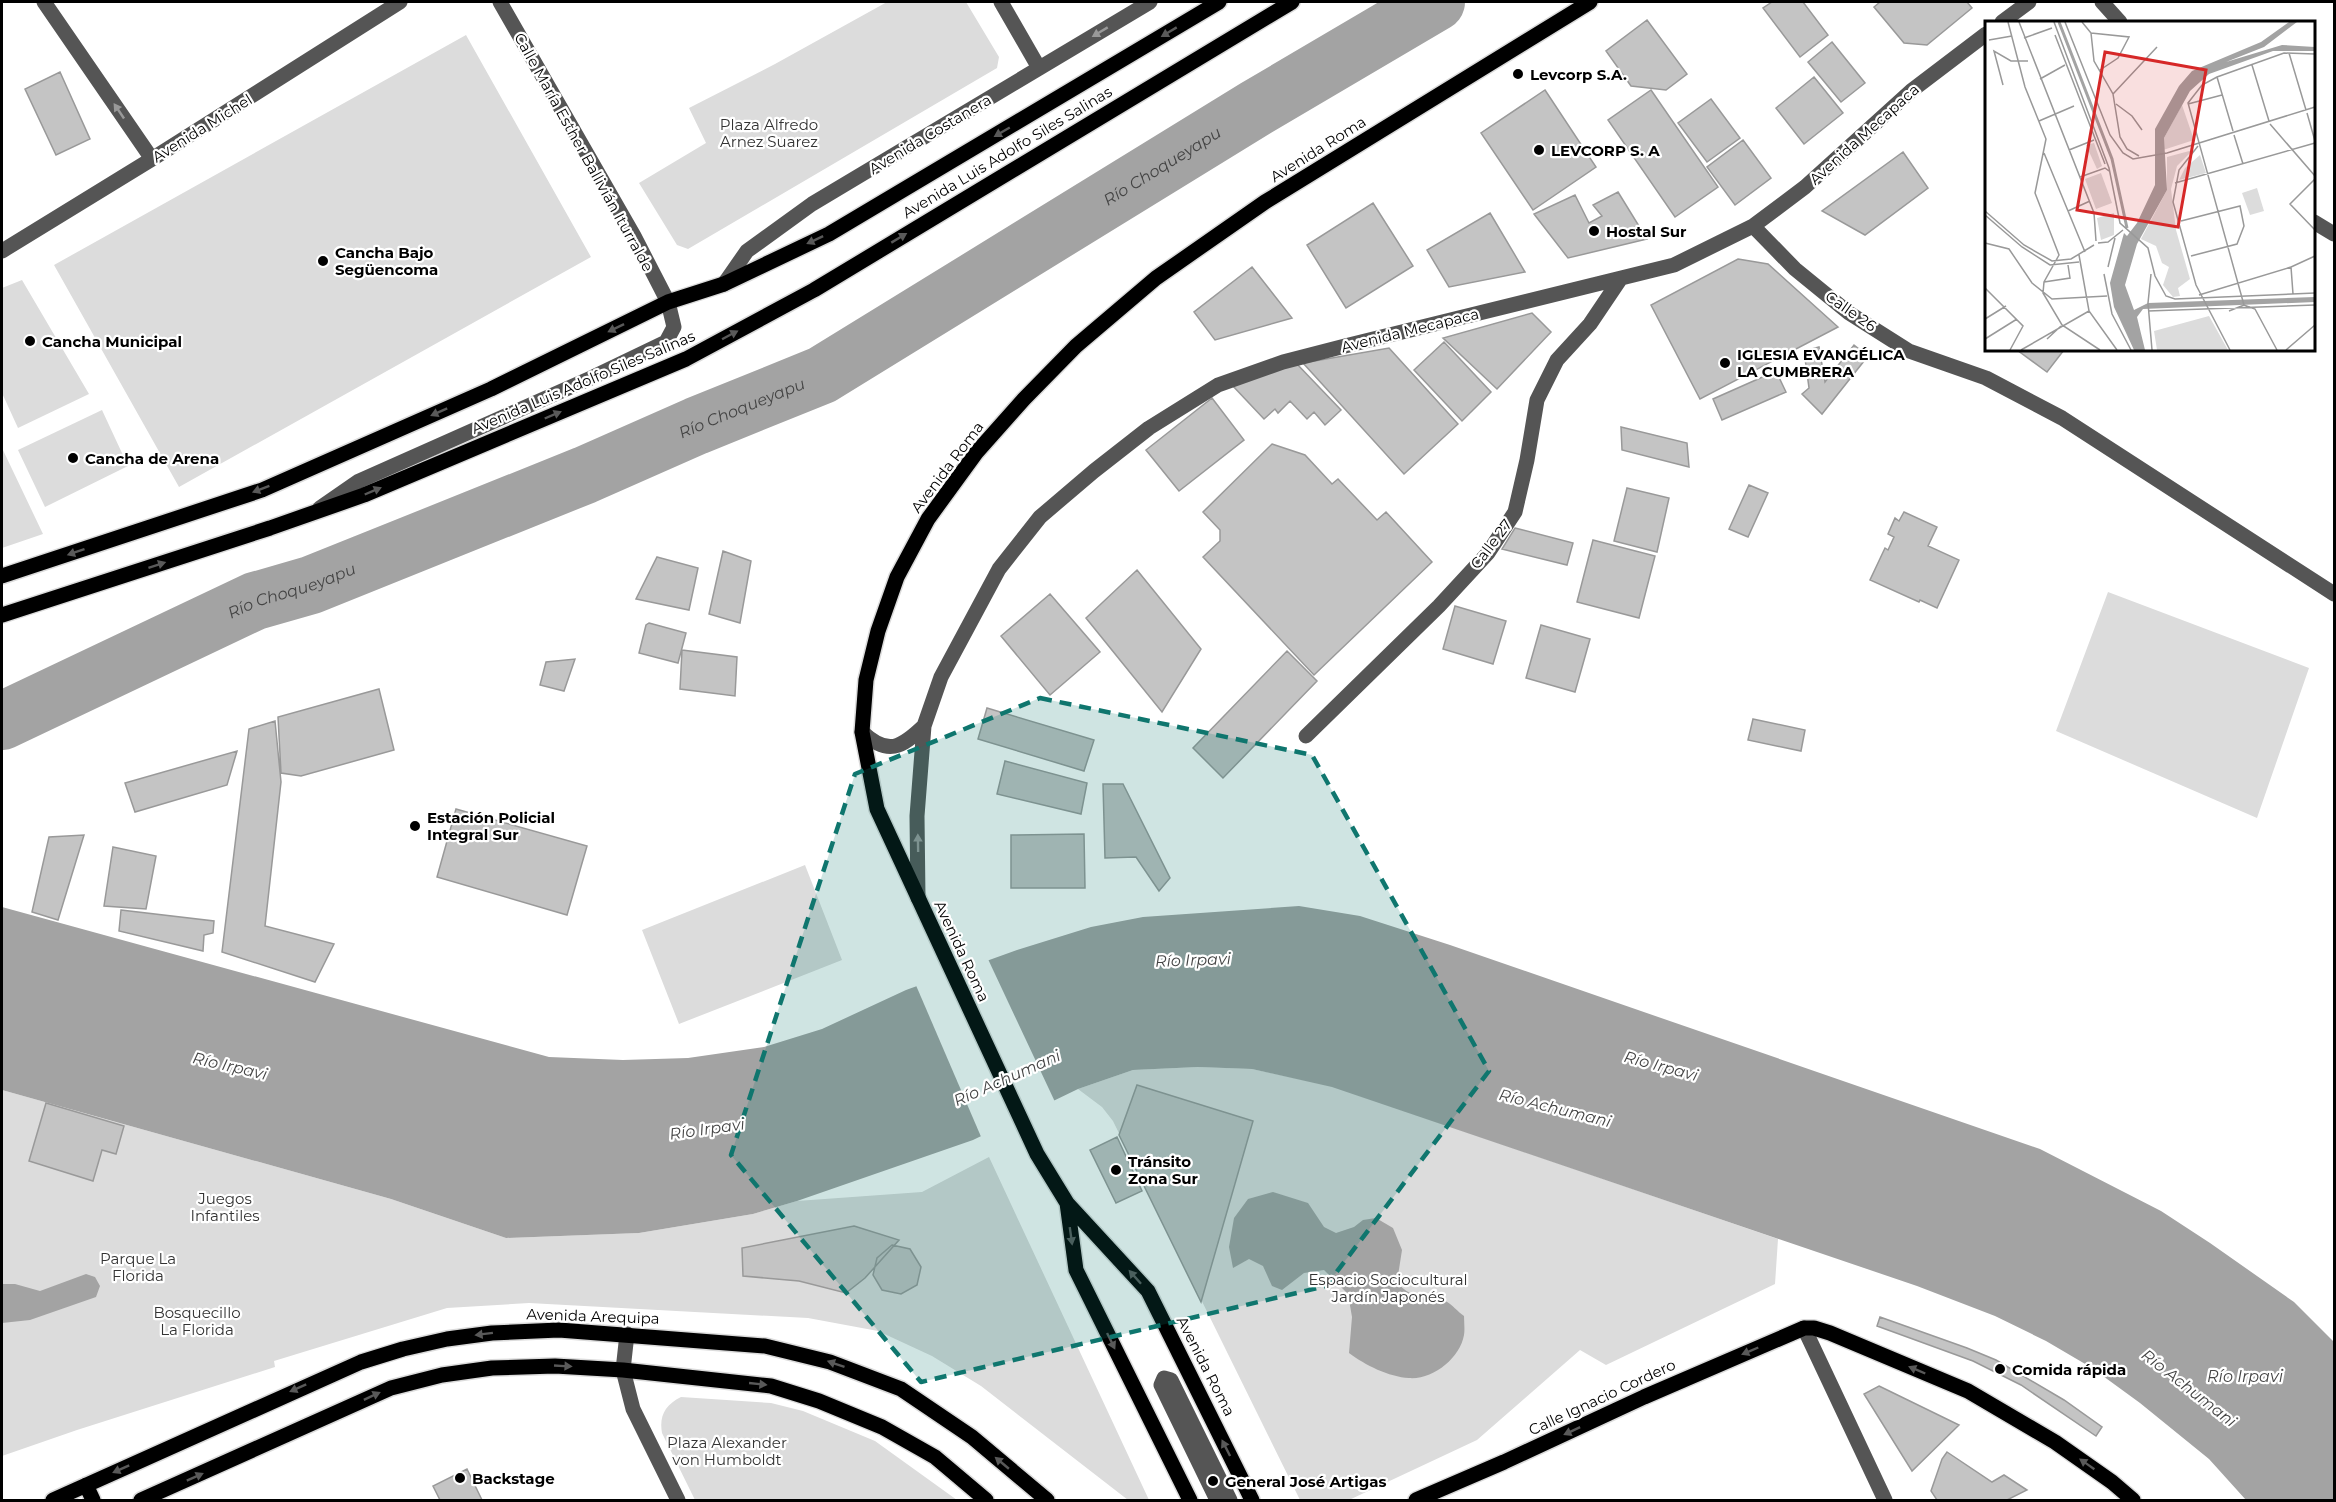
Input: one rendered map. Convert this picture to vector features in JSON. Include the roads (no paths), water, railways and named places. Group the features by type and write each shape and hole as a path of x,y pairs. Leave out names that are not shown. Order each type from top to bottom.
{"main road":[{"name":"Avenida Luis Adolfo Siles Salinas","path":"2,576 262,490 491,389 668,302 724,284 829,234 1220,2"},
{"name":"Avenida Luis Adolfo Siles Salinas","path":"2,615 364,495 686,359 814,290 1292,2"},
{"name":"Avenida Roma","path":"1252,1500 1148,1291 1067,1203 1037,1154 939,946 877,809 862,732 866,680 878,631 897,577 923,529 976,453 1069,353 1156,278 1265,202 1590,2"},
{"name":"Avenida Roma","path":"1067,1203 1076,1270 1190,1500"},
{"name":"Calle Ignacio Cordero","path":"1416,1500 1804,1328"},
{"path":"1804,1328 1814,1328 1830,1333 1968,1391 2055,1442 2112,1482 2133,1500"},
{"name":"Avenida Arequipa","path":"53,1500 361,1362 403,1348 492,1333 559,1330 765,1346 830,1362 901,1389 972,1437 1047,1500"},
{"path":"141,1500 391,1388 442,1375 492,1368 555,1366 623,1370 771,1386 819,1401 882,1427 934,1457 986,1500"},
{"path":"86,1485 93,1500"}],"street":[{"path":"44,2 152,159"},
{"name":"Avenida Michel","path":"2,251 400,2"},
{"name":"Calle María Esther Ballivián Iturralde","path":"318,510 359,481 580,383 666,342 674,327 668,302 634,236 500,2"},
{"path":"1001,2 1039,68"},
{"name":"Avenida Costanera","path":"724,284 747,251 812,204 1150,2"},
{"path":"2002,21 2029,2"},
{"path":"2102,2 2119,21"},
{"name":"Avenida Mecapaca","path":"918,901 917,816 924,726 941,677 999,568 1040,518 1149,428 1218,385 1283,362 1674,265 1753,226 1805,187 1911,91 1985,35"},
{"path":"2315,223 2334,234"},
{"name":"Calle 26","path":"1753,226 1795,269 1849,313 1909,351 1986,378 2062,418 2334,594"},
{"name":"Calle 27","path":"1306,736 1438,606 1488,553 1515,512 1537,400 1557,360 1590,324 1621,278"},
{"path":"862,732 875,743 892,748 908,741 924,726"},
{"path":"1804,1328 1885,1500"},
{"path":"627,1334 623,1370 633,1409 678,1500"},
{"path":"1217,1500 1161,1385 1164,1378 1171,1380 1230,1500"}],"water":[{"path":"1299,906 1360,916 1450,945 2040,1149 2161,1211 2294,1302 2334,1342 2334,1500 2246,1500 2209,1459 2140,1403 2092,1368 2046,1341 1995,1316 1917,1286 1332,1087 1252,1069 1198,1067 1133,1070 1078,1089 973,1140 753,1214 639,1233 506,1238 391,1199 2,1090 2,907 549,1057 623,1060 688,1058 764,1047 822,1029 906,990 1017,950 1091,927 1143,917"},
{"path":"1273,1192 1308,1203 1324,1227 1336,1233 1354,1227 1363,1220 1376,1218 1393,1228 1402,1250 1397,1282 1414,1295 1445,1301 1464,1316 1464,1333 1461,1344 1451,1359 1436,1371 1418,1378 1401,1377 1378,1370 1349,1353 1352,1317 1348,1294 1324,1270 1304,1273 1282,1290 1272,1286 1263,1266 1249,1259 1233,1268 1229,1247 1234,1218 1248,1199"},
{"path":"86,1274 95,1277 100,1286 96,1297 30,1320 2,1323 3,1284 15,1284 40,1291"}],"waterway":[{"name":"Río Choqueyapu","path":"2,721 255,601 311,585 585,475 696,426 822,375 1256,108 1436,2"}],"place":[{"name":"Levcorp S.A.","path":"1518,74"},
{"name":"LEVCORP S. A","path":"1539,150"},
{"name":"Hostal Sur","path":"1594,231"},
{"name":"Cancha Bajo Següencoma","path":"323,261"},
{"name":"Cancha Municipal","path":"30,341"},
{"name":"IGLESIA EVANGÉLICA LA CUMBRERA","path":"1725,363"},
{"name":"Cancha de Arena","path":"73,458"},
{"name":"Estación Policial Integral Sur","path":"415,826"},
{"name":"Tránsito Zona Sur","path":"1116,1170"},
{"name":"Comida rápida","path":"2000,1369"},
{"name":"Backstage","path":"460,1478"},
{"name":"General José Artigas","path":"1213,1481"}],"park label":[{"name":"Plaza Alfredo Arnez Suarez","path":"769,132"},
{"name":"Juegos Infantiles","path":"225,1206"},
{"name":"Parque La Florida","path":"138,1266"},
{"name":"Espacio Sociocultural Jardín Japonés","path":"1388,1288"},
{"name":"Bosquecillo La Florida","path":"197,1320"},
{"name":"Plaza Alexander von Humboldt","path":"727,1450"}],"water label":[{"name":"Río Irpavi","path":"1193,960"},
{"name":"Río Irpavi","path":"230,1066"},
{"name":"Río Irpavi","path":"1661,1066"},
{"name":"Río Achumani","path":"1007,1078"},
{"name":"Río Achumani","path":"1555,1108"},
{"name":"Río Irpavi","path":"707,1129"},
{"name":"Río Irpavi","path":"2245,1376"},
{"name":"Río Achumani","path":"2189,1388"}]}
